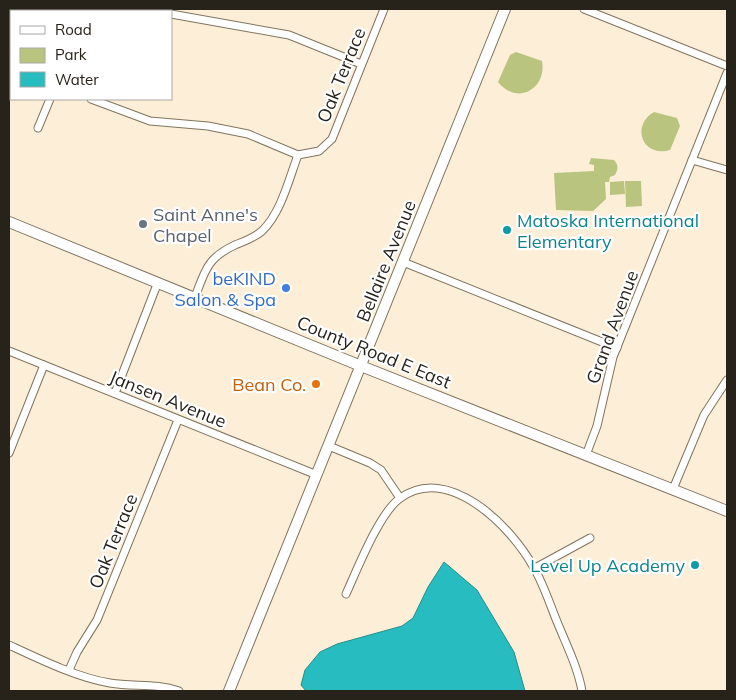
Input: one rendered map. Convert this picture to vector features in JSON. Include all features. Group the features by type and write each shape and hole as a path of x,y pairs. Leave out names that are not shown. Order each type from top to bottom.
{"main road":[{"name":"Bellaire Avenue","path":"229,691 505,9"},
{"name":"County Road E East","path":"9,222 361,366 727,511"}],"street":[{"name":"Oak Terrace","path":"298,155 319,151 332,139 384,9"},
{"path":"584,9 727,66"},
{"path":"172,14 288,35 361,64"},
{"name":"Grand Avenue","path":"586,455 597,426 608,373 617,348 727,73"},
{"path":"38,128 50,100"},
{"path":"94,100 150,121 208,126 248,134 298,155 269,223 253,238 226,249 213,259 204,272 195,297"},
{"path":"692,160 727,170"},
{"path":"403,262 617,348"},
{"path":"115,393 158,282"},
{"name":"Jansen Avenue","path":"9,351 317,475"},
{"path":"9,453 44,365"},
{"path":"673,489 704,415 727,380"},
{"name":"Oak Terrace","path":"69,670 77,652 97,620 178,420"},
{"path":"329,446 370,463 381,470 400,498"},
{"path":"346,594 388,510 400,498 417,490 428,488 444,489 459,493 496,521 535,568 577,672 582,691"},
{"path":"535,568 590,538"},
{"path":"9,645 96,680 119,684 155,685 179,691"}],"green space":[{"path":"516,52 542,61 540,79 529,91 522,93 514,93 498,82 510,55"},
{"path":"654,112 677,118 680,126 670,150 661,151 653,149 643,139 641,132 643,125"},
{"path":"591,158 614,160 617,164 615,175 610,177 609,182 605,182 606,199 593,211 556,210 554,173 594,171 594,165 589,164"},
{"path":"624,181 625,194 610,195 610,182"},
{"path":"625,181 641,181 642,206 626,207"}],"water":[{"path":"444,562 477,590 514,652 525,691 306,691 301,685 305,670 320,652 337,644 402,626 413,618 428,587"}],"place":[{"name":"Saint Anne's Chapel","path":"143,224"},
{"name":"Matoska International Elementary","path":"507,230"},
{"name":"beKIND Salon & Spa","path":"286,288"},
{"name":"Bean Co.","path":"316,384"},
{"name":"Level Up Academy","path":"695,565"}]}
